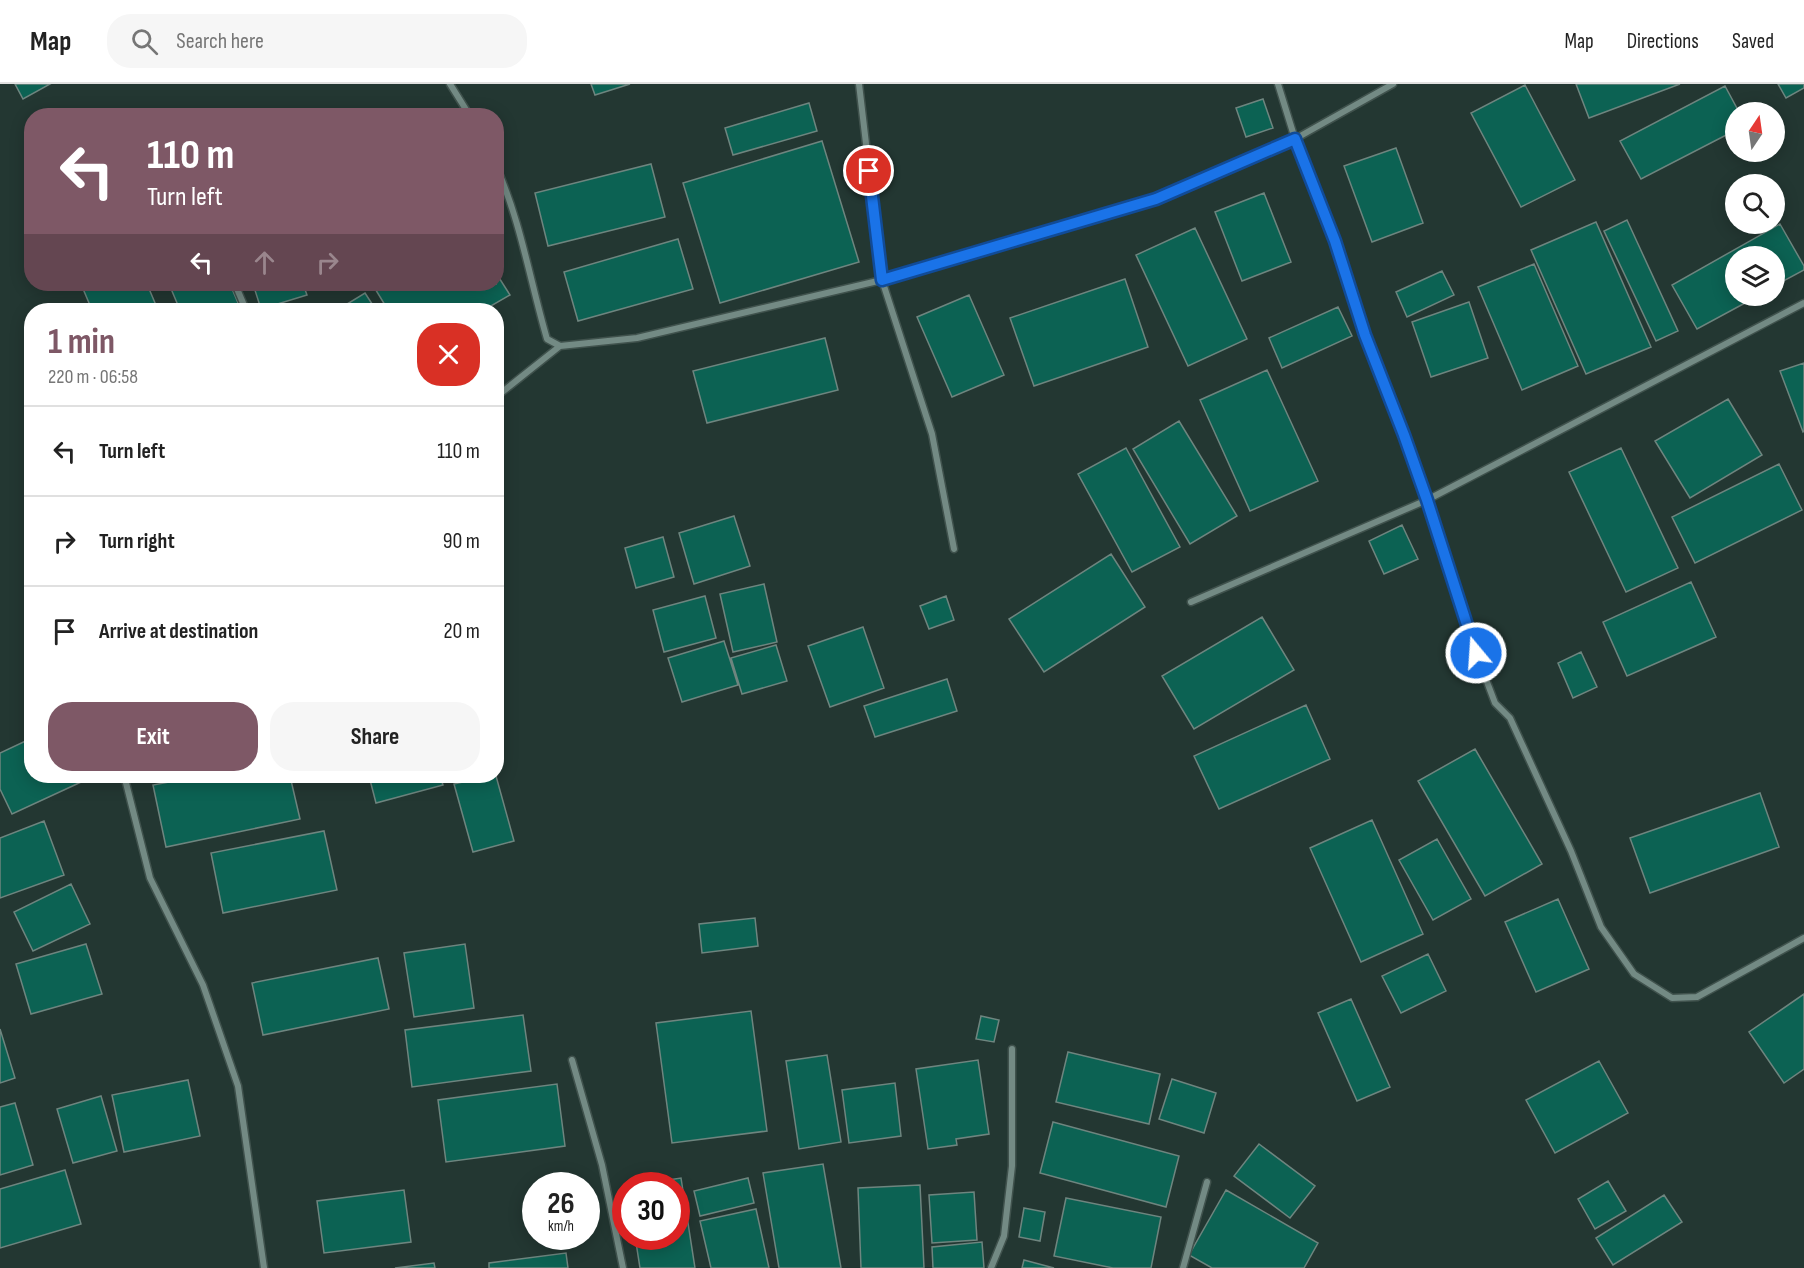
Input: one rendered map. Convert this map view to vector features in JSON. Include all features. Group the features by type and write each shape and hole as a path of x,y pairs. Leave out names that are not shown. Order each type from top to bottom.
{"street":[{"path":"450,84 465,108"},
{"path":"859,84 882,280 932,434 954,549"},
{"path":"1278,84 1295,139 1335,241 1365,335 1427,500 1476,653 1495,703 1510,718 1571,850 1601,927 1634,974 1672,998 1697,997 1804,938"},
{"path":"504,390 560,346 637,338 882,280 1156,199 1295,139 1393,84"},
{"path":"504,183 510,196 547,339 560,346"},
{"path":"1191,602 1427,500 1804,303"},
{"path":"126,783 150,878 203,984 238,1086 264,1268"},
{"path":"991,1268 1004,1236 1012,1166 1012,1049"},
{"path":"572,1060 602,1165 623,1268"},
{"path":"1183,1268 1207,1182"}],"building":[{"path":"15,84 50,84 23,99"},
{"path":"591,84 630,84 595,95"},
{"path":"1576,84 1680,84 1589,118"},
{"path":"1778,84 1804,84 1804,88 1786,98"},
{"path":"1525,85 1575,180 1521,207 1471,113"},
{"path":"1725,86 1734,102 1725,102 1725,136 1641,179 1620,141"},
{"path":"1263,99 1273,128 1246,137 1236,108"},
{"path":"809,103 817,131 733,155 725,128"},
{"path":"822,141 859,262 720,303 683,183"},
{"path":"1396,148 1423,223 1372,242 1344,166"},
{"path":"651,164 665,217 548,246 535,193"},
{"path":"1264,193 1291,262 1242,281 1215,212"},
{"path":"1627,220 1678,331 1656,341 1604,231"},
{"path":"1596,222 1651,347 1586,374 1531,250"},
{"path":"1195,228 1247,339 1188,366 1136,255"},
{"path":"1785,233 1804,266 1804,270 1785,280 1785,246 1741,246 1762,234"},
{"path":"678,239 693,289 578,321 564,272"},
{"path":"1725,255 1725,306 1740,306 1697,329 1672,285"},
{"path":"1534,264 1578,366 1522,390 1478,287"},
{"path":"1442,271 1454,295 1407,317 1396,292"},
{"path":"1125,279 1148,347 1034,386 1010,318"},
{"path":"504,286 510,295 496,303 384,303 376,291 504,291"},
{"path":"84,291 150,291 155,303 89,303"},
{"path":"172,291 233,291 238,303 177,303"},
{"path":"255,291 306,291 307,295 281,303 259,303"},
{"path":"365,293 371,303 349,303"},
{"path":"969,295 1004,375 952,397 917,317"},
{"path":"1469,302 1488,358 1431,377 1412,322"},
{"path":"1338,307 1352,336 1282,368 1269,338"},
{"path":"825,338 838,390 707,423 693,371"},
{"path":"1804,363 1804,431 1803,432 1780,371"},
{"path":"1267,370 1318,481 1250,511 1200,400"},
{"path":"1728,399 1762,455 1690,498 1655,441"},
{"path":"1179,421 1237,516 1190,544 1133,449"},
{"path":"1126,448 1180,547 1132,572 1078,474"},
{"path":"1621,448 1678,568 1626,592 1569,472"},
{"path":"1779,464 1802,510 1695,563 1672,517"},
{"path":"734,516 750,566 694,584 679,533"},
{"path":"1402,525 1418,559 1384,574 1369,541"},
{"path":"663,537 674,577 636,588 625,548"},
{"path":"1111,554 1145,607 1044,672 1009,619"},
{"path":"1691,582 1716,637 1627,676 1603,622"},
{"path":"764,584 777,642 733,652 720,594"},
{"path":"705,596 716,638 664,652 653,610"},
{"path":"946,596 954,620 929,629 920,606"},
{"path":"1262,617 1294,670 1194,729 1162,676"},
{"path":"863,627 884,688 830,707 808,646"},
{"path":"724,641 738,685 682,702 668,658"},
{"path":"776,645 787,681 742,694 731,658"},
{"path":"1581,652 1597,687 1573,698 1558,663"},
{"path":"947,679 957,711 875,737 864,706"},
{"path":"1306,705 1330,759 1219,809 1194,756"},
{"path":"24,742 24,783 79,783 12,814 0,789 0,753"},
{"path":"1475,749 1542,864 1485,896 1418,781"},
{"path":"164,783 292,783 300,819 166,847 153,785"},
{"path":"371,783 442,783 443,785 376,803"},
{"path":"498,783 514,841 473,852 454,784"},
{"path":"1760,793 1779,847 1650,893 1630,838"},
{"path":"1372,820 1423,934 1361,962 1310,848"},
{"path":"44,821 64,875 0,898 0,838"},
{"path":"324,831 337,890 223,913 211,853"},
{"path":"1437,839 1471,899 1433,920 1399,860"},
{"path":"71,884 90,924 33,951 14,912"},
{"path":"1558,899 1589,969 1536,992 1505,922"},
{"path":"755,918 758,946 702,953 699,924"},
{"path":"86,944 102,994 31,1014 16,964"},
{"path":"465,944 474,1008 414,1017 404,953"},
{"path":"1428,954 1446,991 1401,1013 1382,976"},
{"path":"378,958 389,1009 263,1035 252,983"},
{"path":"1804,994 1804,1069 1784,1083 1749,1032"},
{"path":"1351,999 1390,1087 1357,1101 1318,1013"},
{"path":"751,1011 767,1131 672,1143 656,1023"},
{"path":"523,1015 531,1071 412,1087 405,1030"},
{"path":"981,1016 999,1020 994,1042 976,1039"},
{"path":"0,1029 15,1078 0,1083"},
{"path":"1068,1052 1160,1074 1149,1124 1056,1102"},
{"path":"827,1055 841,1142 799,1149 786,1061"},
{"path":"978,1060 989,1134 956,1139 957,1145 928,1149 916,1069"},
{"path":"1599,1061 1628,1113 1555,1153 1526,1100"},
{"path":"1172,1079 1216,1093 1204,1133 1159,1119"},
{"path":"188,1080 200,1136 124,1152 112,1095"},
{"path":"895,1083 901,1136 849,1143 842,1090"},
{"path":"557,1084 565,1146 446,1162 438,1100"},
{"path":"101,1096 117,1151 73,1163 57,1109"},
{"path":"15,1103 33,1165 0,1175 0,1107"},
{"path":"1053,1122 1179,1156 1166,1207 1040,1173"},
{"path":"1259,1144 1315,1186 1290,1218 1234,1176"},
{"path":"823,1164 841,1268 779,1268 763,1173"},
{"path":"65,1170 81,1224 0,1248 0,1189"},
{"path":"748,1178 754,1203 700,1216 694,1191"},
{"path":"1608,1181 1626,1211 1595,1229 1578,1199"},
{"path":"920,1185 924,1268 861,1268 858,1188"},
{"path":"404,1190 411,1242 324,1253 317,1201"},
{"path":"1226,1190 1318,1243 1304,1268 1212,1268 1189,1255"},
{"path":"974,1192 977,1240 932,1243 929,1195"},
{"path":"1664,1195 1682,1222 1613,1265 1596,1238"},
{"path":"1066,1198 1161,1217 1151,1268 1113,1268 1054,1256"},
{"path":"1024,1208 1045,1212 1040,1241 1019,1237"},
{"path":"756,1209 769,1268 711,1268 700,1221"},
{"path":"690,1236 695,1268 640,1268 637,1250 690,1250"},
{"path":"982,1242 984,1268 933,1268 932,1247"},
{"path":"566,1253 568,1268 489,1268 489,1263"},
{"path":"1024,1260 1054,1268 1022,1268"},
{"path":"434,1263 435,1268 395,1268"}],"route":[{"path":"869,171 882,280 1156,199 1295,139 1335,241 1365,335 1427,500 1476,653"}]}
